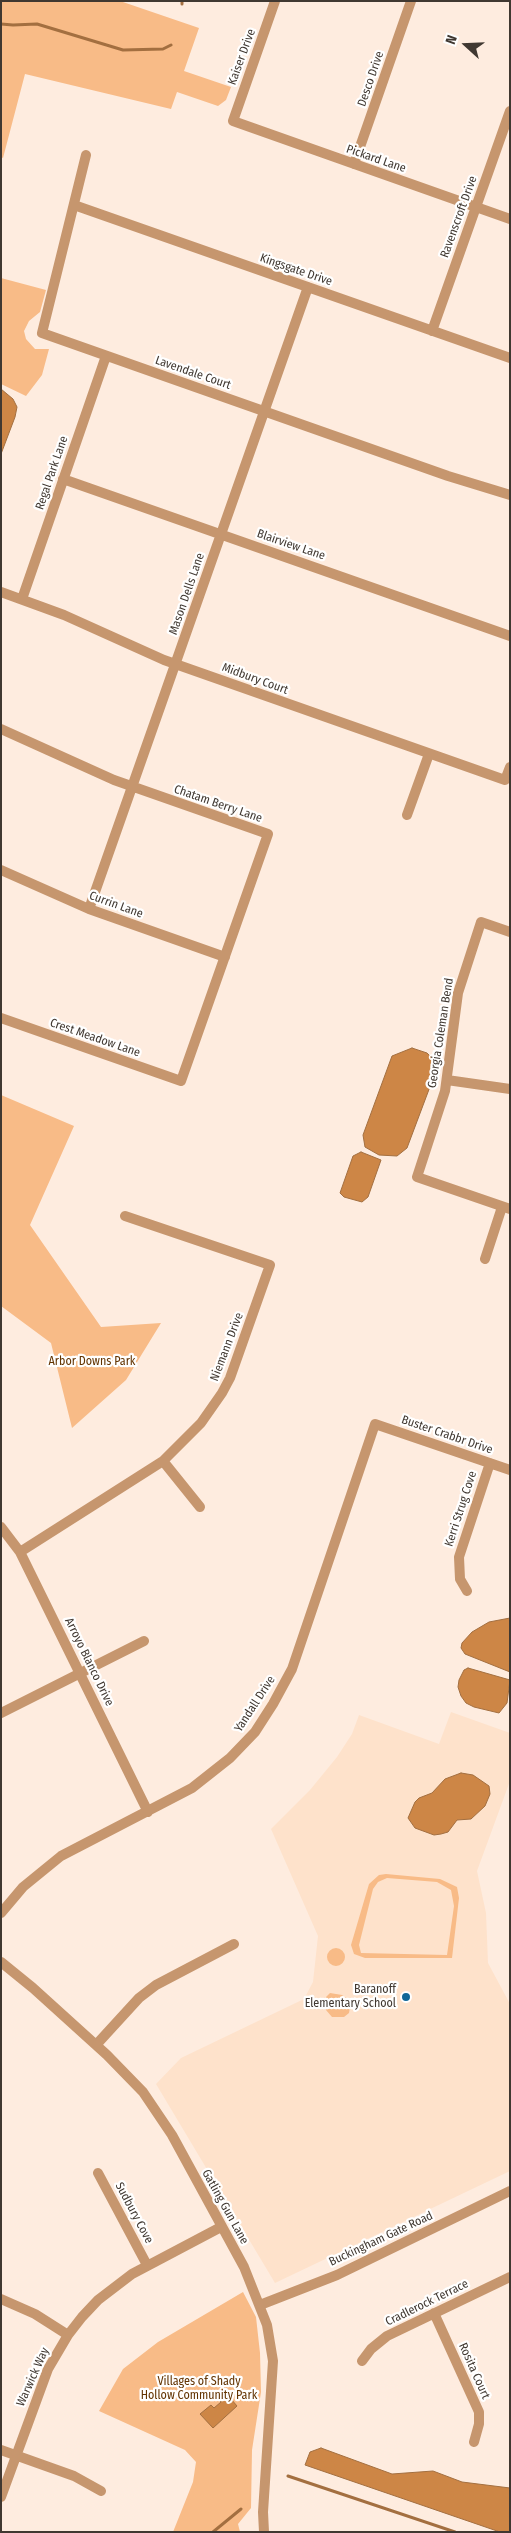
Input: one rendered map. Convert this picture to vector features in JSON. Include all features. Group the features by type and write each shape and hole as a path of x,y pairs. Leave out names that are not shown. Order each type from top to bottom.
{"street":[{"name":"Kaiser Drive","path":"233,121 275,1"},
{"name":"Desco Drive","path":"354,164 411,1"},
{"name":"Ravenscroft Drive","path":"432,331 510,111"},
{"name":"Pickard Lane","path":"233,121 510,219"},
{"name":"Lavendale Court","path":"86,155 42,333 448,476 510,495"},
{"name":"Kingsgate Drive","path":"74,206 510,358"},
{"name":"Mason Dells Lane","path":"89,909 308,287"},
{"name":"Regal Park Lane","path":"22,599 106,356"},
{"name":"Blairview Lane","path":"63,478 510,636"},
{"name":"Midbury Court","path":"1,592 22,599 175,664 429,754 505,780 510,767"},
{"name":"Chatam Berry Lane","path":"1,729 132,787 268,834 181,1081"},
{"path":"406,815 429,754"},
{"name":"Currin Lane","path":"1,870 89,909 225,957"},
{"name":"Georgia Coleman Bend","path":"506,1208 417,1177 442,1102 458,993 481,922 510,932"},
{"name":"Crest Meadow Lane","path":"1,1018 181,1081"},
{"path":"446,1080 510,1089"},
{"path":"485,1258 506,1208"},
{"name":"Niemann Drive","path":"20,1552 163,1461 195,1430 222,1393 237,1360 270,1265 125,1216"},
{"name":"Buster Crabbr Drive","path":"375,1424 510,1470"},
{"name":"Yandall Drive","path":"1,1914 23,1887 61,1856 192,1788 210,1775 243,1745 273,1704 298,1654 375,1424"},
{"path":"163,1461 200,1507"},
{"name":"Kerri Strug Cove","path":"467,1591 460,1579 459,1557 490,1463"},
{"name":"Arroyo Blanco Drive","path":"1,1527 20,1552 148,1812"},
{"path":"1,1713 144,1641"},
{"path":"96,2045 139,1998 156,1985 234,1944"},
{"name":"Gatling Gun Lane","path":"1,1962 33,1988 124,2070 157,2112 244,2267 267,2325 273,2361 263,2512 264,2532"},
{"name":"Sudbury Cove","path":"98,2173 146,2265"},
{"name":"Buckingham Gate Road","path":"260,2305 336,2275 510,2191"},
{"name":"Warwick Way","path":"1,2497 40,2387 68,2335 98,2300 146,2265 221,2227"},
{"name":"Cradlerock Terrace","path":"362,2361 371,2349 387,2336 510,2277"},
{"path":"1,2299 35,2314 68,2335"},
{"name":"Rosita Court","path":"434,2313 479,2412 474,2442"},
{"path":"1,2450 74,2476 101,2491"}],"shaded area":[{"path":"1,389 13,399 17,407 1,454"},
{"path":"412,1048 427,1053 434,1060 431,1084 407,1148 397,1156 379,1155 365,1147 363,1135 392,1056"},
{"path":"361,1152 381,1160 368,1197 362,1202 344,1197 340,1193 353,1156"},
{"path":"510,1618 510,1672 465,1654 461,1648 462,1643 472,1632 489,1622"},
{"path":"468,1668 510,1680 507,1703 499,1713 474,1707 466,1703 461,1696 458,1687 459,1680 464,1670"},
{"name":"Baranoff Elementary School","path":"451,1712 510,1733 510,1781 477,1871 486,1913 488,1963 510,2004 510,2171 275,2283 156,2084 181,2058 304,1999 313,1982 318,1936 271,1829 310,1790 337,1757 352,1734 359,1715 439,1744"},
{"path":"461,1773 473,1775 489,1786 490,1794 485,1806 471,1819 457,1820 448,1832 434,1835 415,1828 408,1818 415,1802 419,1798 432,1793 445,1779"},
{"path":"225,2392 237,2406 213,2428 200,2414 211,2405 214,2408 221,2402 218,2398"},
{"path":"321,2448 392,2474 433,2471 462,2482 510,2488 510,2532 500,2532 305,2465 310,2452"}],"green space":[{"path":"1,1 120,1 199,28 184,71 231,87 226,100 218,106 177,92 171,109 25,74 3,158 1,157"},
{"path":"1,278 46,290 40,312 29,321 24,331 26,339 35,349 49,349 42,375 26,396 1,384"},
{"name":"Arbor Downs Park","path":"1,1095 74,1126 30,1225 101,1327 161,1323 126,1380 72,1428 51,1343 1,1306"},
{"path":"379,1875 440,1879 457,1887 459,1898 452,1958 365,1958 354,1954 351,1945 369,1884","holes":["387,1878 437,1882 451,1890 454,1906 447,1955 361,1953 359,1945 373,1889 378,1882"]},
{"path":"332,1948 340,1948 345,1953 343,1964 332,1966 327,1961 327,1953"},
{"path":"330,1993 342,1995 351,2002 349,2013 344,2017 332,2017 326,2010 326,1997"},
{"name":"Villages of Shady Hollow Community Park","path":"243,2292 256,2317 260,2353 261,2392 252,2450 251,2508 238,2524 240,2532 173,2532 193,2482 196,2462 185,2450 99,2411 123,2369 158,2342"}],"waterway":[{"path":"1,24 37,24 123,50 163,49 171,45"},
{"path":"288,2476 455,2532"},
{"path":"213,2532 241,2509"}],"place":[{"name":"Baranoff Elementary School","path":"406,1997"}]}
